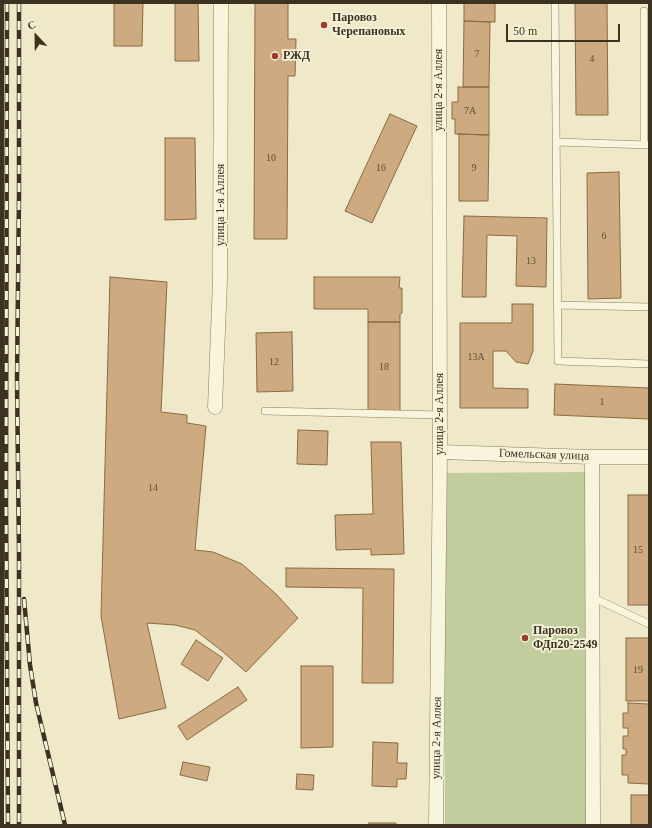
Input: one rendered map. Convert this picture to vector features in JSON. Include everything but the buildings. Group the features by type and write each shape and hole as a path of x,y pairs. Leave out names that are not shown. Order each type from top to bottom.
{"street":[{"name":"улица 1-я Аллея","path":"215,407 220,280 222,3"},
{"name":"улица 2-я Аллея","path":"436,825 440,452 439,3"},
{"name":"Гомельская улица","path":"440,452 592,457 649,457"},
{"path":"592,457 593,825"}],"lane":[{"path":"555,3 558,361 649,364"},
{"path":"556,142 646,144 644,11"},
{"path":"558,304 649,306"},
{"path":"265,411 440,415"},
{"path":"592,597 649,624"}],"green space":[{"path":"587,472 587,825 445,825 445,473"}],"railway":[{"path":"7,3 6,501 8,825"},
{"path":"19,3 17,380 19,552 19,825"},
{"path":"24,599 30,665 36,703 65,825"}],"place":[{"name":"Паровоз Черепановых","path":"324,25"},
{"name":"РЖД","path":"275,56"},
{"name":"Паровоз ФДп20-2549","path":"525,638"}]}
